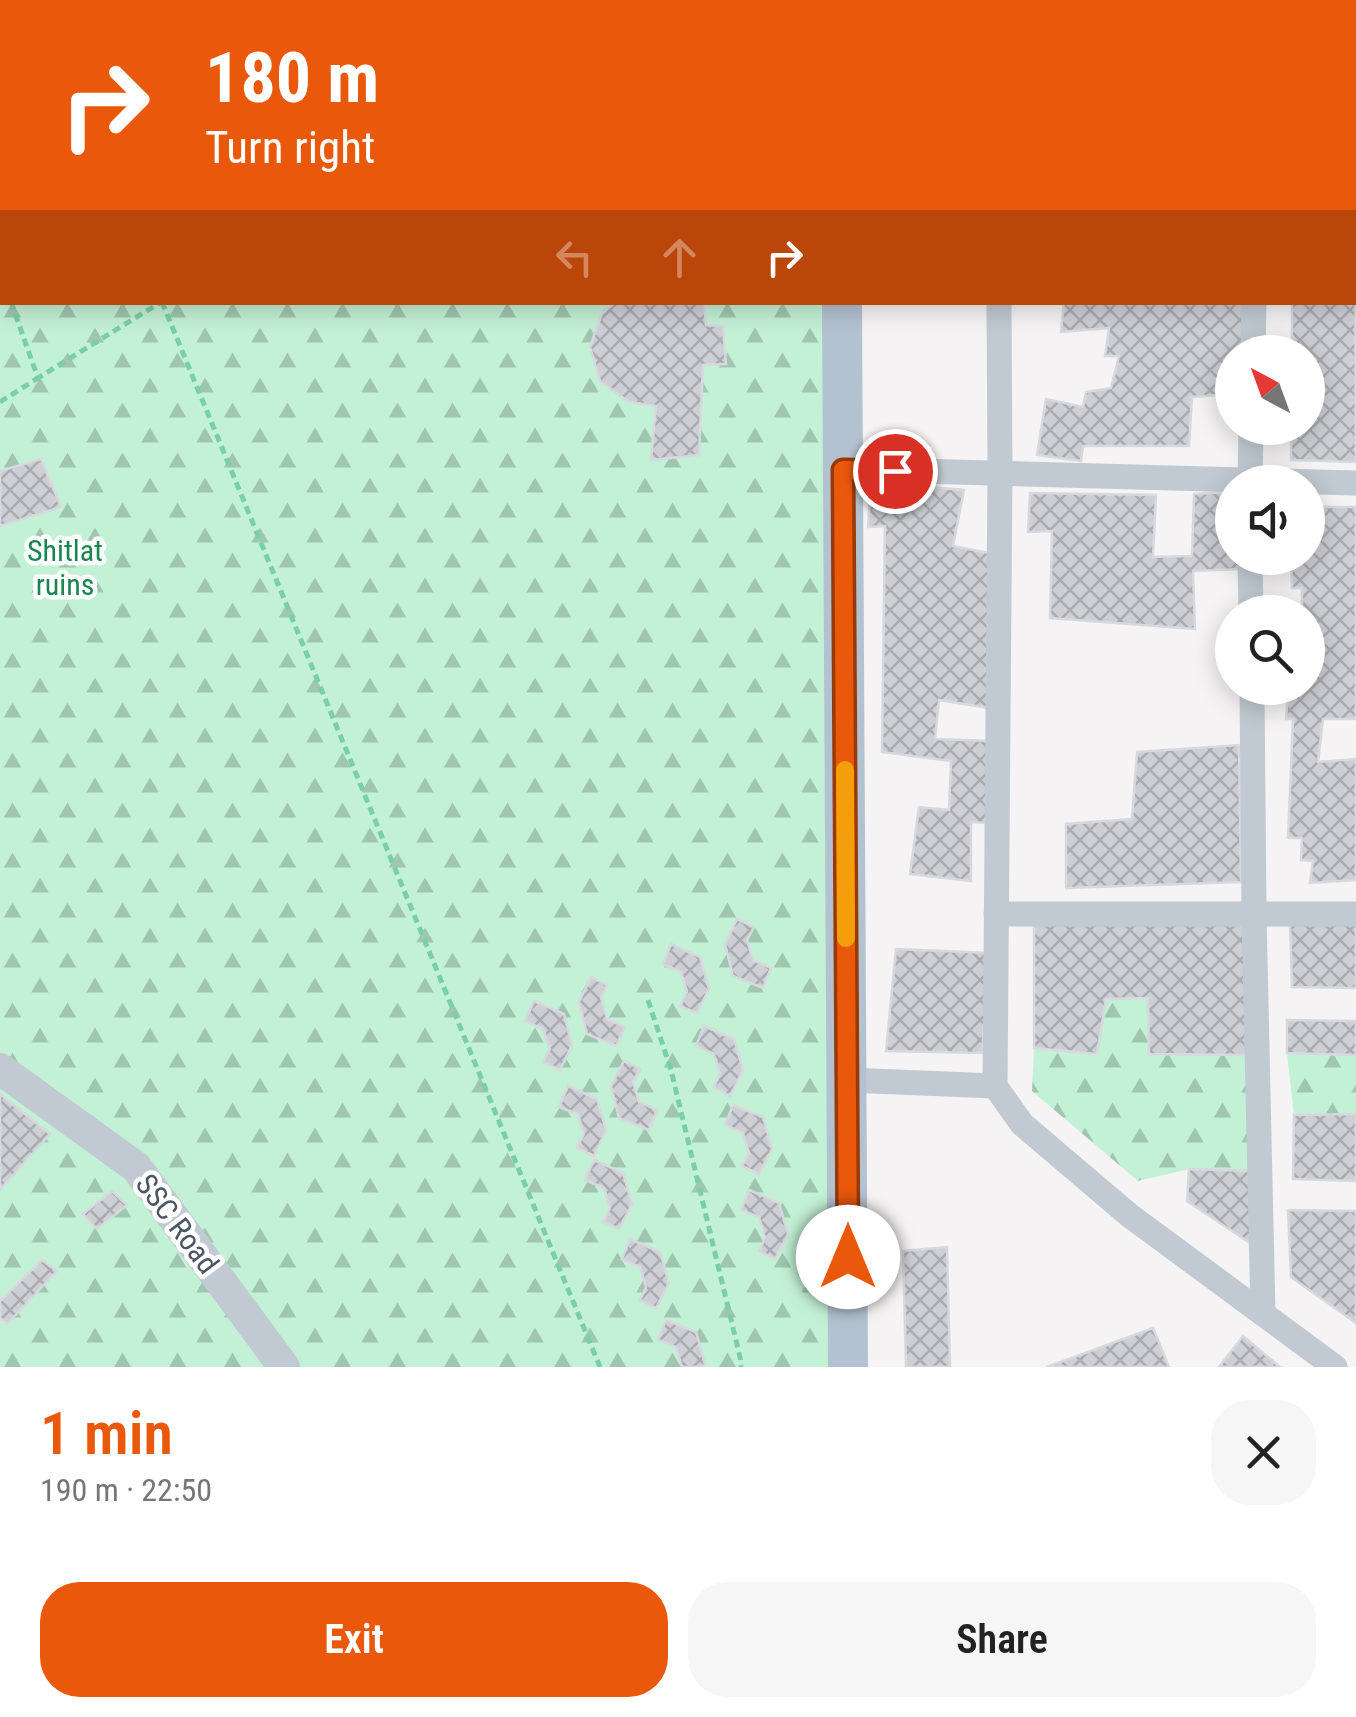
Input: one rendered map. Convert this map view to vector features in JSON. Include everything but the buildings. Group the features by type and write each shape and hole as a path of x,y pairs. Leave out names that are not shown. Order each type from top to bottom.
{"main road":[{"path":"842,305 848,1367"}],"street":[{"path":"999,305 994,1086 1022,1124 1129,1214 1335,1367"},
{"path":"1253,335 1254,305"},
{"path":"843,470 1215,480"},
{"path":"1325,482 1356,483"},
{"path":"1252,705 1264,1314"},
{"path":"996,914 1356,914"},
{"name":"SSC Road","path":"0,1069 136,1167 284,1367"},
{"path":"847,1080 994,1086"}],"path":[{"path":"12,305 38,378"},
{"path":"0,402 156,305"},
{"path":"162,305 600,1367"},
{"path":"648,1000 670,1070 740,1367"}],"green space":[{"name":"Shitlat ruins","path":"0,305 842,305 848,1367 0,1367"},
{"path":"1148,998 1253,1055 1254,1171 1189,1169 1138,1181 1032,1091 1034,1048 1097,1054 1106,999"},
{"path":"1287,1053 1356,1055 1356,1114 1294,1115"}],"slow traffic":[{"path":"845,770 846,938"}],"route":[{"path":"848,1257 843,470 895,471"}]}
